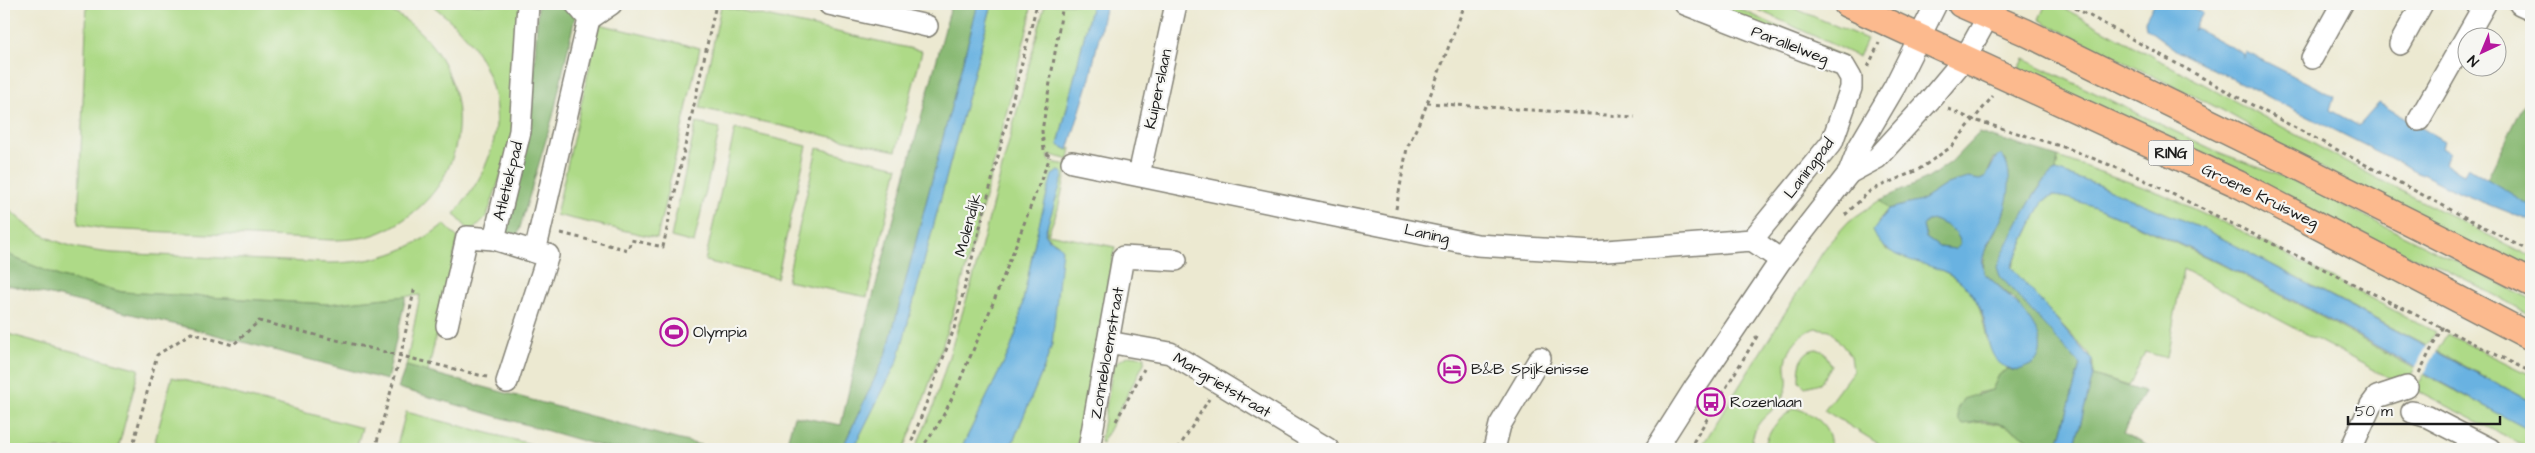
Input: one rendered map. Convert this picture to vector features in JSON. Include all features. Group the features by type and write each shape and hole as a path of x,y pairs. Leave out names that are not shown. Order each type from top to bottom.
{"main road":[{"name":"Groene Kruisweg","path":"1847,4 2238,184 2531,337"},
{"name":"RING","path":"1961,4 1991,10 2531,283"}],"street":[{"name":"Atletiekpad","path":"447,326 467,237 494,240 520,131 528,4"},
{"path":"507,382 542,254 583,11 612,4"},
{"path":"829,4 927,26"},
{"name":"Kuiperslaan","path":"1140,175 1176,4"},
{"name":"Parallelweg","path":"1685,4 1844,66 1851,78 1851,88"},
{"path":"1656,449 1781,260 1849,173 1859,147 1895,86 1936,4"},
{"path":"2312,58 2342,4"},
{"path":"2400,44 2422,4"},
{"path":"2419,120 2485,4"},
{"path":"2520,4 2531,9"},
{"path":"1849,173 1877,158 1929,102 1965,58 1991,10"},
{"name":"Laningpad","path":"1752,240 1832,142 1851,88"},
{"name":"Laning","path":"1072,162 1477,244 1593,252 1752,240"},
{"path":"494,240 542,254"},
{"path":"1752,240 1781,260"},
{"name":"Zonnebloemstraat","path":"1089,449 1123,257 1176,260"},
{"name":"Margrietstraat","path":"1108,342 1170,353 1328,449"},
{"path":"1494,449 1500,425 1540,358"},
{"path":"2351,449 2371,405 2377,397 2412,381"},
{"path":"2412,412 2428,417 2490,449"}],"path":[{"path":"542,254 555,232 628,250 631,240 663,246 716,4"},
{"name":"Molendijk","path":"908,449 954,329 1037,4"},
{"path":"1064,4 1042,131 1044,150 1050,157 1072,162"},
{"path":"1393,227 1407,148 1428,103 1465,4"},
{"path":"2068,4 2297,129 2531,252"},
{"path":"1867,69 1877,48"},
{"path":"1838,221 1871,190 1918,170 1951,147 1996,91"},
{"path":"1428,103 1635,117"},
{"path":"1942,107 1974,120 2070,149 2132,174 2443,326 2531,372"},
{"path":"920,449 929,440 955,392 981,334 1050,157"},
{"path":"375,449 401,354 415,286"},
{"path":"132,449 158,355 191,333 233,345 259,321 401,354 507,382"},
{"path":"1689,449 1764,325"},
{"path":"2412,381 2443,326"},
{"path":"1115,423 1146,364 1150,349"},
{"path":"1178,449 1220,383"},
{"path":"1684,449 1692,445"}],"green space":[{"path":"87,4 375,4 404,19 427,39 444,64 455,92 458,121 454,151 442,179 422,205 403,220 382,232 366,237 345,240 105,229 78,224"},
{"path":"431,4 521,4 517,128 487,216 473,230 469,230 454,214 470,194 491,152 495,131 496,109 492,87 484,65 470,42 457,27"},
{"path":"538,4 598,4 576,12 553,116 516,241 502,237 531,126"},
{"path":"946,4 978,4 887,352 842,449 785,449 794,416 841,425 855,363 950,10"},
{"path":"992,4 1031,4 1030,18 960,290 925,397 904,449 853,449 898,360"},
{"path":"1045,4 1092,4 1058,145 1068,150 1071,148 1069,160 1051,155 1047,156 1051,162 1068,165 1058,209 1048,234 1115,247 1080,435 1075,449 1010,449 1052,344 1058,244 1046,236 1048,224 1037,232 1017,330 1010,350 961,449 915,449 933,408 974,275"},
{"path":"1697,4 1729,4 1846,58"},
{"path":"1746,4 1784,4 1867,39 1859,57"},
{"path":"2046,4 2056,4 2382,181 2531,257 2531,275 2271,142 2245,123 2222,110 2045,23 2039,19"},
{"path":"721,6 922,51 896,151 700,108"},
{"path":"599,24 700,48 657,238 556,215"},
{"path":"2024,59 2218,152 2294,181 2531,299 2531,315 2437,264 2395,253 2018,71"},
{"path":"2524,104 2531,108 2531,206 2487,179"},
{"path":"696,123 720,128 694,243 671,237"},
{"path":"735,129 807,146 777,278 705,261"},
{"path":"1979,133 2058,157 2056,171 2041,185 2033,197 2009,241 1999,263 1998,270 2080,365 2057,449 2034,449 2020,434 2000,424 1984,421 1963,424 1958,419 1957,409 1963,399 1992,390 1999,375 2007,369 2017,371 2038,336 2015,300 1984,273 1986,250 2003,215 2007,202 2006,160 1994,158 1986,177 1980,180 1968,178 1947,184 1921,201 1888,209 1880,200 1927,179 1951,162"},
{"path":"817,148 898,167 867,297 787,281"},
{"path":"2058,157 2160,193 2246,233 2435,332 2427,346 2208,231 2098,185 2056,171"},
{"path":"2053,196 2074,200 2096,208 2209,258 2313,312 2415,369 2408,381 2397,382 2183,269 2167,358 2145,352 2129,386 2093,375 2093,363 2088,353 2011,269 2043,201"},
{"path":"1880,200 1888,209 1878,221 1885,249 1948,273 1965,285 1973,295 1978,306 1991,350 2007,369 1999,375 1992,390 1977,393 1969,424 1987,422 2006,426 2023,435 2034,449 1887,449 1824,410 1853,371 1851,356 1830,330 1815,328 1800,337 1790,350 1786,362 1786,389 1775,407 1760,422 1753,438 1751,449 1700,449 1828,244 1849,221"},
{"path":"4,204 28,225 53,240 96,251 329,263 361,261 390,254 418,242 444,224 458,238 428,372 406,366 420,295 328,304 122,292 61,277 17,259 4,251"},
{"path":"1935,220 1947,226 1957,235 1961,243 1955,249 1939,247 1926,238 1923,226 1927,221"},
{"path":"4,251 17,259 61,277 122,292 328,304 406,296 387,380 190,328 4,284"},
{"path":"4,333 139,369 118,449 4,449"},
{"path":"2447,334 2531,375 2531,402 2437,351"},
{"path":"1817,349 1824,352 1832,366 1820,383 1805,387 1799,381 1799,370 1802,360 1807,352"},
{"path":"1130,355 1145,357 1144,363 1102,443 1100,442 1113,367 1118,361"},
{"path":"406,366 717,449 611,449 398,388"},
{"path":"2424,374 2531,431 2531,449 2416,390"},
{"path":"2093,375 2144,392 2123,433 2153,449 2074,449"},
{"path":"172,377 362,428 356,449 153,449"},
{"path":"1795,408 1821,422 1829,434 1830,449 1764,449 1771,430 1784,416"},
{"path":"406,412 550,449 396,449"}],"water":[{"path":"978,4 992,4 898,360 853,449 842,449 887,352"},
{"path":"1092,4 1106,4 1090,78 1068,150 1058,145"},
{"path":"2154,4 2185,4 2203,13 2193,31 2196,28 2244,54 2243,58 2246,52 2334,96 2330,110 2359,126 2379,103 2444,141 2442,147 2450,152 2444,164 2464,174 2468,167 2531,206 2531,221 2460,193 2177,51 2146,28 2145,21"},
{"path":"2001,155 2008,168 2009,175 2007,201 2003,215 1984,252 1984,273 2024,313 2039,339 2040,351 2035,362 2017,371 2006,367 1993,354 1989,346 1979,306 1966,287 1956,278 1943,271 1890,251 1880,243 1873,231 1888,209 1921,201 1947,184 1968,178 1980,180 1986,177 1997,156","holes":["1934,220 1950,228 1957,235 1961,243 1955,249 1939,247 1926,238 1923,226 1927,221"]},
{"path":"1059,171 1063,173 1063,177 1045,233 1048,239 1058,244 1062,249 1052,344 1045,365 1010,449 961,449 1010,350 1017,330 1037,232 1052,175"},
{"path":"2056,171 2098,185 2208,231 2531,402 2531,431 2247,276 2114,215 2076,201 2053,196 2043,201 2011,267 2092,360 2093,375 2074,449 2057,449 2080,365 2000,276 1997,267 2032,199 2049,176"}],"pier":[{"path":"2428,344 2438,349 2423,376 2413,371"}],"place":[{"name":"Olympia","path":"674,332"},
{"name":"B&B Spijkenisse","path":"1452,369"},
{"name":"Rozenlaan","path":"1711,402"}]}
